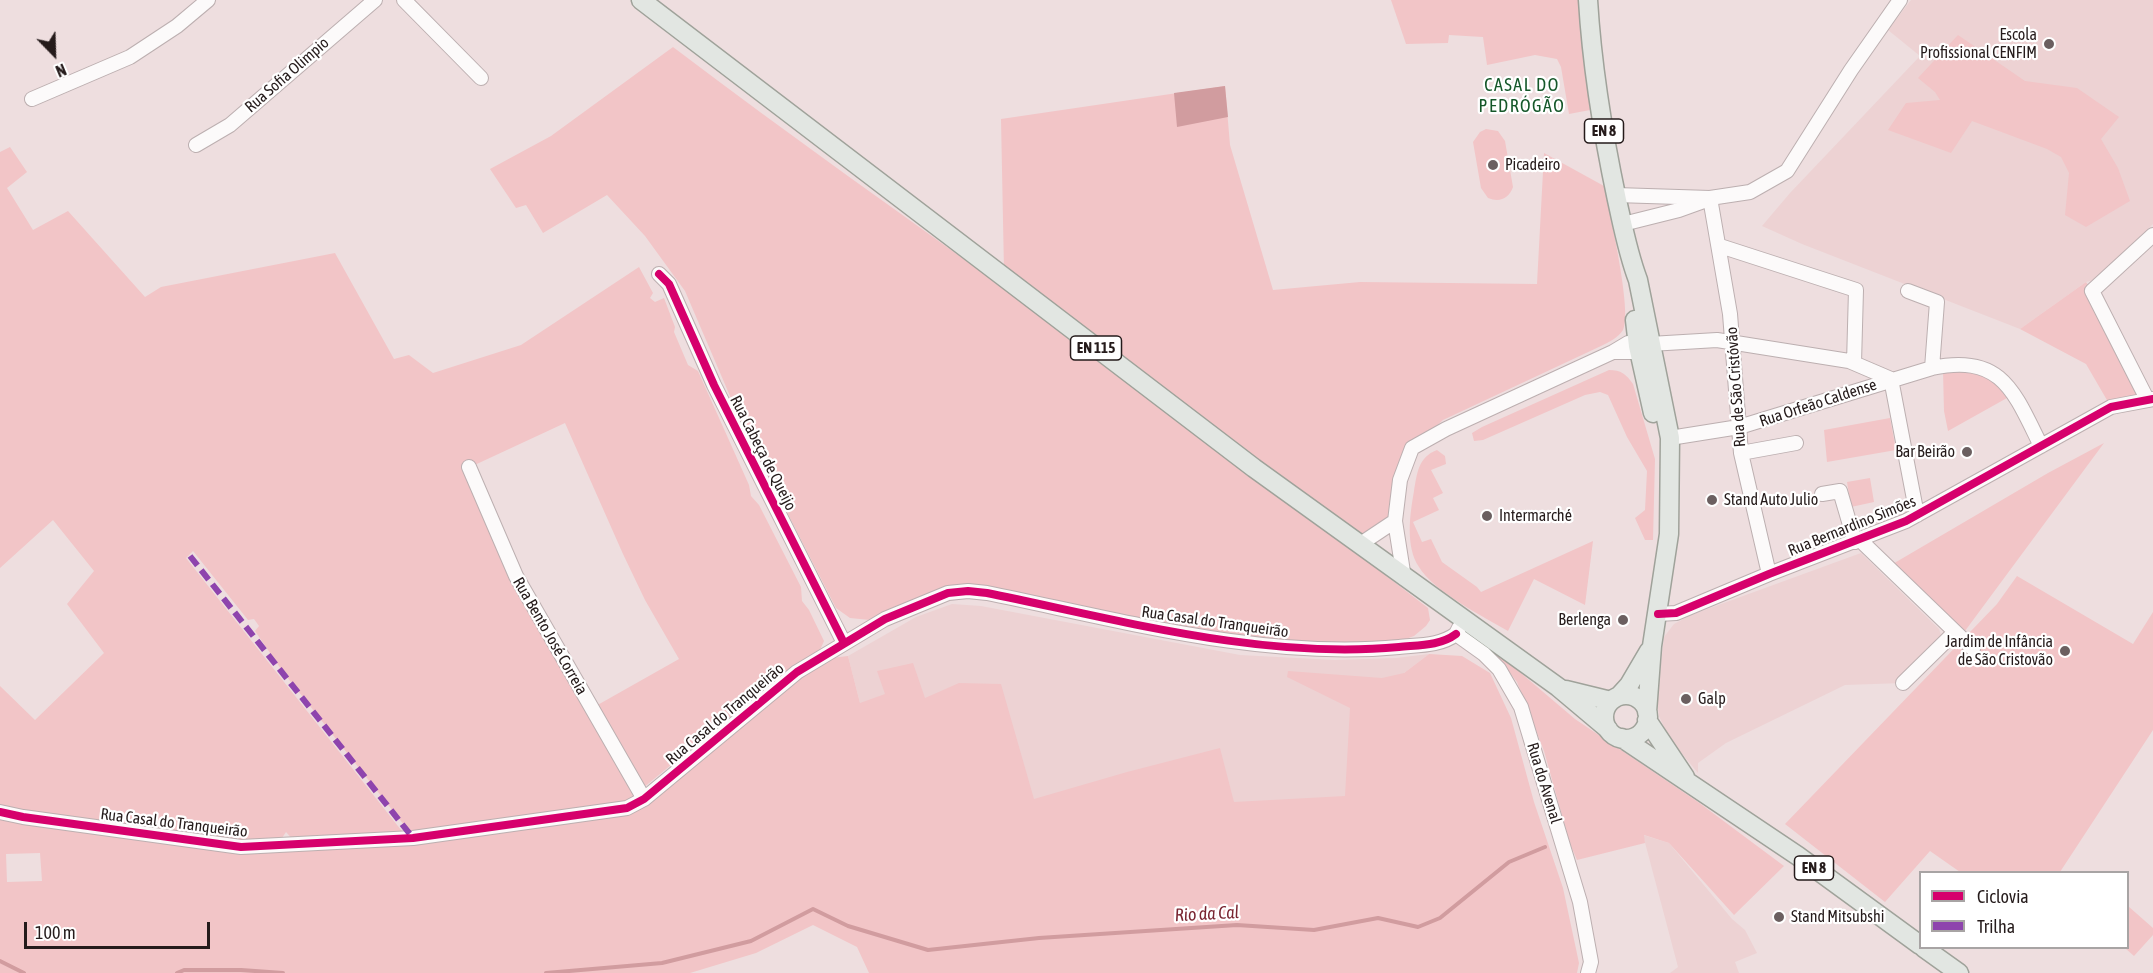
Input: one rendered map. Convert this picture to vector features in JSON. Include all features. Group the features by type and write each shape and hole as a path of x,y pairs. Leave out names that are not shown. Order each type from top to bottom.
{"main road":[{"name":"EN 115","path":"641,0 1254,468 1404,578 1460,626 1558,687 1615,734"},
{"name":"EN 8","path":"1587,0 1601,113 1631,261 1630,280 1644,345 1651,406 1661,438 1669,445 1671,506 1669,534 1652,646 1647,716"},
{"name":"EN 8","path":"1652,646 1629,685 1605,711 1605,723 1615,734 1798,856 1919,944"},
{"name":"EN 115","path":"1558,687 1582,695 1615,699"},
{"name":"EN 8","path":"1615,699 1626,695 1639,700 1688,781"},
{"path":"1615,734 1635,736 1645,727 1647,716"},
{"path":"1925,949 1959,973"}],"street":[{"path":"32,99 130,57 177,26 208,0"},
{"name":"Rua Sofia Olimpio","path":"195,145 230,124 375,0"},
{"path":"404,0 481,78"},
{"path":"1616,195 1710,198 1750,192 1786,171 1851,70 1900,0"},
{"path":"1623,224 1679,210 1710,198"},
{"name":"Rua de São Cristóvão","path":"1710,198 1720,246 1734,344 1741,453 1769,574"},
{"path":"2150,399 2092,291 2153,235"},
{"path":"1720,246 1856,290 1854,363"},
{"name":"Rua Cabeça de Queijo","path":"659,274 669,284 714,385 844,643"},
{"path":"1908,291 1937,302 1932,368"},
{"name":"Rua Orfeão Caldense","path":"1395,521 1400,480 1412,448 1446,429 1613,352 1632,352 1644,345 1717,340 1854,363 1891,379"},
{"path":"1917,515 1891,379 1946,364 1975,364 1997,375 2014,393 2042,446"},
{"name":"Rua Orfeão Caldense","path":"1669,445 1739,427 1891,379"},
{"name":"Rua Bernardino Simões","path":"1658,614 1676,613 1769,574 1858,541 1917,515 2112,407 2150,399"},
{"path":"1741,453 1796,443"},
{"name":"Rua Bento José Correia","path":"469,467 516,576 644,800"},
{"path":"1822,494 1840,491 1858,541 1973,649"},
{"path":"1359,545 1395,521 1404,578"},
{"name":"Rua Casal do Tranqueirão","path":"0,812 241,847 413,838 627,808 644,800 797,672 895,614 948,593 987,592 1112,619 1240,642 1333,651 1440,642 1460,626"},
{"name":"Rua do Avenal","path":"1460,626 1500,669 1521,706 1580,902 1591,962 1588,973"},
{"path":"1903,683 1954,632"}],"shaded area":[{"path":"1391,0 1579,0 1590,110 1569,114 1561,67 1557,59 1535,55 1487,65 1483,37 1449,35 1448,43 1406,44"},
{"path":"1911,0 2153,0 2153,224 2094,280 2086,282 2020,329 1802,244 1762,226 1790,193 1920,56 1888,30"},
{"path":"1958,35 2025,81 2077,88 2119,117 2101,139 2118,168 2130,201 2086,227 2065,215 2069,173 2061,157 2047,149 1972,121 1951,153 1888,130 1906,103 1940,100 1935,92 1918,78"},
{"path":"673,47 1076,340 1328,531 1428,608 1430,620 1426,626 1414,636 1395,643 1338,645 1246,637 973,587 914,601 870,620 850,618 836,608 742,424 685,291 645,236 607,195 543,233 526,205 516,208 490,169 551,136"},
{"path":"1225,86 1230,145 1273,290 1360,282 1537,284 1544,153 1604,186 1623,283 1625,320 1623,330 1616,338 1604,344 1443,420 1412,448 1395,521 1361,540 1004,271 1001,119"},
{"path":"1225,86 1228,117 1177,127 1174,93"},
{"name":"Picadeiro","path":"1486,129 1498,131 1505,141 1513,187 1506,197 1500,200 1488,198 1481,188 1473,142 1480,132"},
{"path":"10,147 27,172 7,188 33,230 68,211 145,297 161,287 335,253 394,359 409,355 433,373 521,345 639,267 653,293 650,298 655,302 664,298 675,327 674,332 688,365 698,371 749,485 751,496 759,505 801,587 802,601 824,641 820,650 766,687 643,788 594,707 679,659 645,600 565,423 466,469 636,795 631,800 555,814 412,835 283,672 255,631 259,626 254,619 248,620 193,551 186,558 405,835 294,841 286,832 280,841 253,844 0,810 0,686 35,720 104,653 67,604 94,571 53,520 0,568 0,152"},
{"path":"2086,282 2147,399 2111,407 2086,364 2020,329"},
{"path":"1609,370 1623,373 1633,384 1655,459 1653,540 1645,540 1635,518 1645,510 1647,471 1627,437 1608,395 1600,392 1585,395 1483,440 1474,441 1472,433 1482,427"},
{"path":"1943,371 1963,371 1987,378 2007,398 1948,431 1944,411"},
{"path":"1890,418 1896,450 1827,462 1824,430"},
{"path":"2104,443 1962,635 1891,565 2048,473"},
{"path":"1437,450 1445,456 1446,464 1431,470 1443,493 1433,498 1439,510 1413,522 1422,542 1431,539 1442,562 1481,592 1593,541 1585,605 1534,579 1508,631 1460,603 1426,576 1419,567 1412,550 1410,520 1418,472 1426,457"},
{"path":"1870,478 1874,502 1851,507 1847,482"},
{"path":"1861,553 1939,629 1942,638 1903,683 1845,685 1726,743 1698,763 1698,773 1669,738 1659,716 1657,699 1664,637 1674,624 1691,615"},
{"path":"2017,576 2133,644 2153,612 2153,730 2061,871 1959,871 1930,851 1885,902 1785,824 1997,604"},
{"path":"952,604 981,606 1240,655 1335,660 1396,658 1429,654 1404,673 1360,821 1026,852 860,703 848,656 916,617"},
{"path":"1473,636 1496,652 1575,719 1698,802 1784,866 1734,915 1669,843 1644,835 1645,843 1577,860 1570,844 1544,751 1517,682 1502,663 1471,640"},
{"path":"1429,654 1462,656 1490,673 1511,718 1534,802 1563,888 1579,963 1577,973 869,973 857,947 813,925 756,953 690,973 0,973 0,815 236,851 628,812 823,659 848,656 860,703 885,694 877,671 913,663 925,698 959,683 1001,684 1034,799 1220,748 1234,802 1345,796 1350,708 1287,677 1288,671 1382,678 1404,673","holes":["40,853 42,881 7,882 6,854"]},
{"path":"1643,835 1669,843 1732,919 1745,930 1757,953 1735,962 1739,973 1670,973 1678,967"},
{"path":"2129,907 2153,928 2153,935 2134,956 2126,949 2129,949"}],"waterway":[{"name":"Rio da Cal","path":"546,973 662,963 751,941 813,909 848,926 928,950 1039,938 1237,925 1314,930 1378,918 1418,927 1440,918 1509,862 1545,847"},
{"path":"0,961 24,973"},
{"path":"177,973 184,970 283,973"}],"marked path":[{"path":"190,556 413,838"}],"cycle path":[{"path":"659,274 669,284 714,385 844,643"},
{"path":"1658,614 1676,613 1906,521 2111,407 2153,399"},
{"path":"0,812 241,847 413,838 627,808 644,799 797,672 885,619 948,593 968,591 987,593 1192,635 1296,648 1348,650 1422,645 1443,641 1456,634"}],"place":[{"name":"Escola Profissional CENFIM","path":"2049,44"},
{"name":"Picadeiro","path":"1493,165"},
{"name":"Bar Beirão","path":"1967,452"},
{"name":"Stand Auto Julio","path":"1712,500"},
{"name":"Intermarché","path":"1487,516"},
{"name":"Berlenga","path":"1623,620"},
{"name":"Jardim de Infância de São Cristovão","path":"2065,651"},
{"name":"Galp","path":"1686,699"},
{"name":"Stand Mitsubshi","path":"1779,917"}],"district":[{"name":"CASAL DO PEDRÓGÃO","path":"1522,95"}]}
